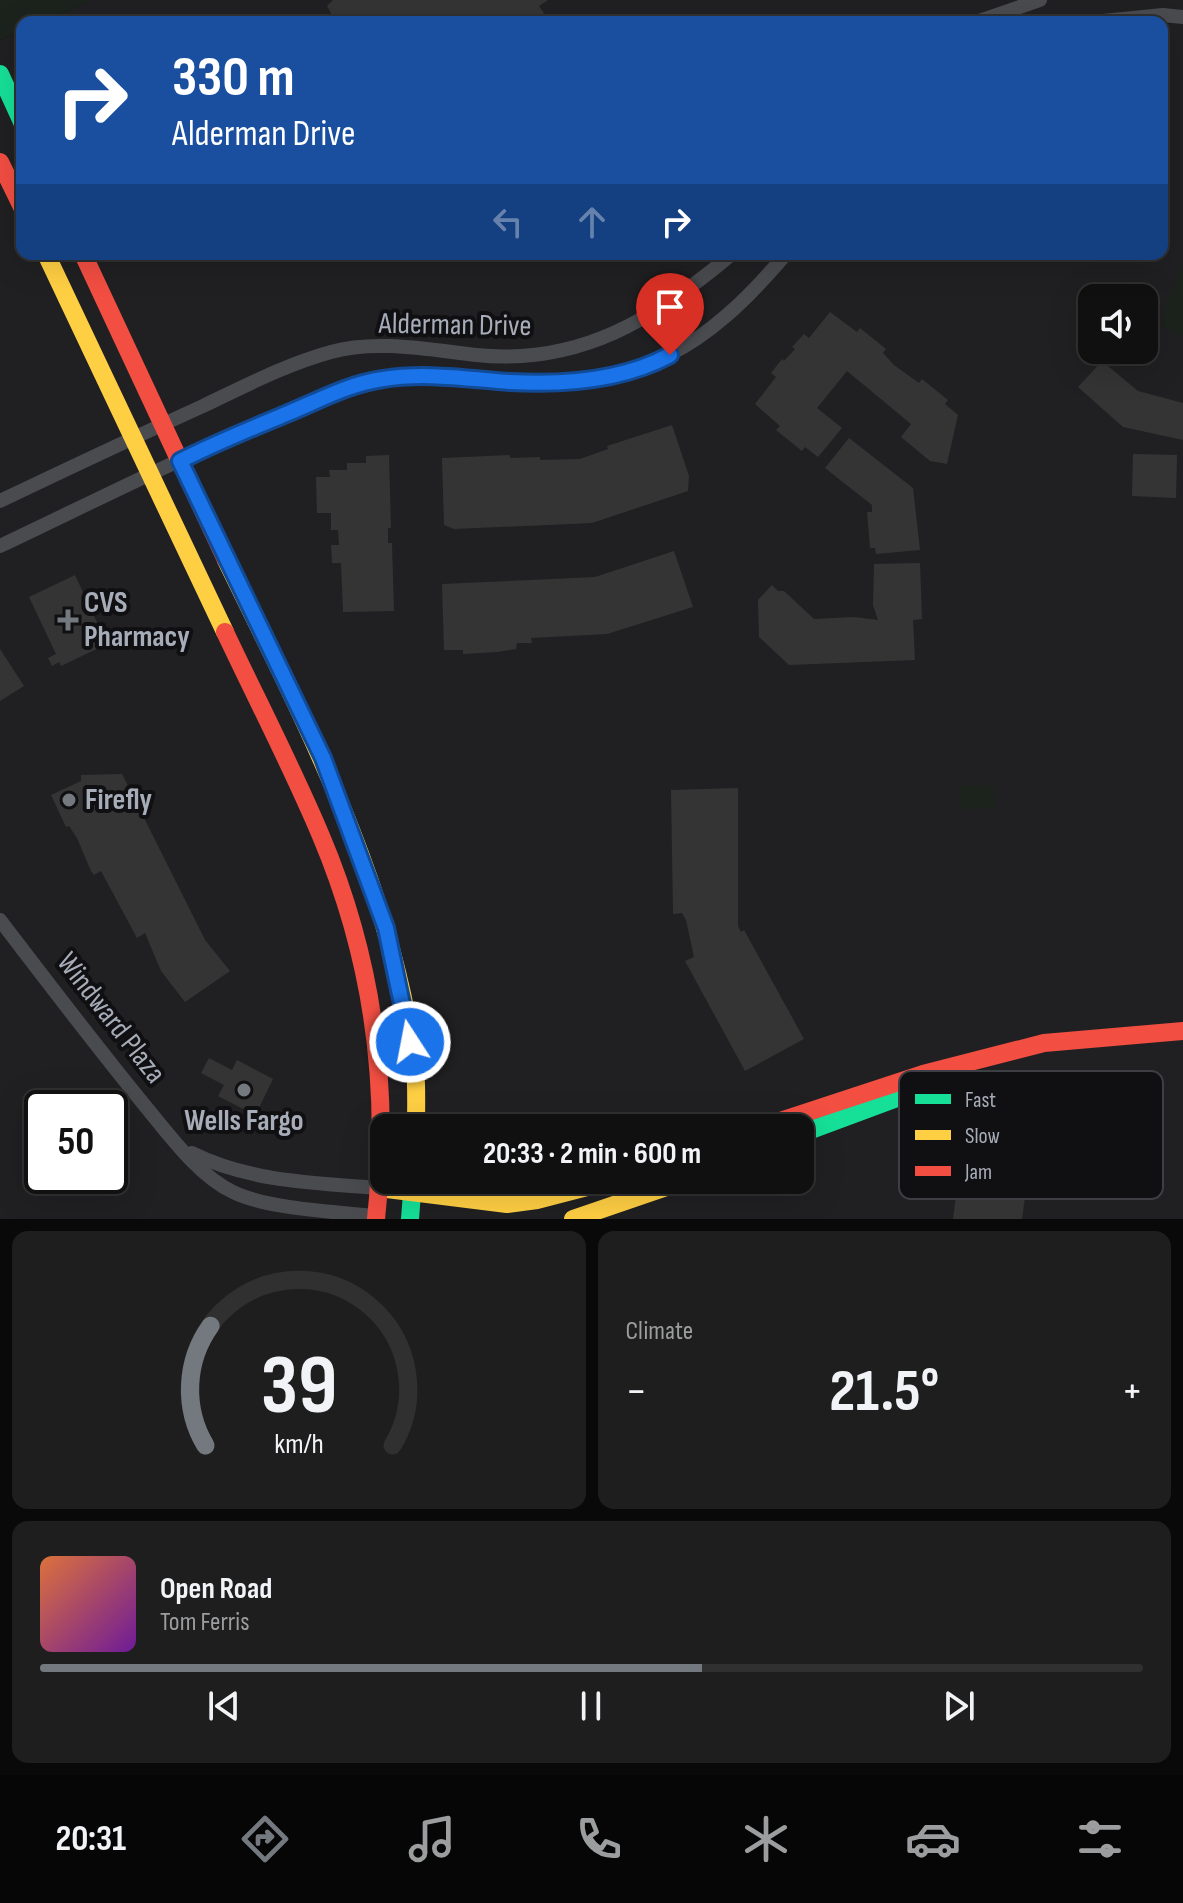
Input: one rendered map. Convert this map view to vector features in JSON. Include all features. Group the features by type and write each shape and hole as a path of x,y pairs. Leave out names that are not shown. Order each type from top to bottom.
{"main road":[{"path":"0,74 16,109"},
{"path":"0,162 16,195"},
{"path":"49,260 321,836 347,903 367,972 378,1041 382,1114"},
{"path":"86,260 323,758 386,928 415,1068 416,1114"},
{"path":"935,1071 1044,1043 1183,1031"},
{"path":"1135,1035 1183,1043"},
{"path":"965,1071 1002,1054"},
{"path":"802,1114 899,1082"},
{"path":"814,1129 899,1097"},
{"path":"378,1194 376,1218 407,1219 411,1194"},
{"name":"Windward Plaza","path":"457,1194 507,1204 560,1194"},
{"path":"573,1219 646,1194"}],"street":[{"path":"991,16 1040,0"},
{"path":"1153,16 1183,17"},
{"name":"Alderman Drive","path":"163,424 283,369 334,351 383,347 522,357 568,350 611,335 662,310 724,260"},
{"name":"Alderman Drive","path":"151,475 247,428 331,393 383,379 437,376 513,382 553,381 604,378 632,371 693,342 741,305 781,260"},
{"path":"0,501 163,424"},
{"path":"0,546 151,475"},
{"name":"Windward Plaza","path":"0,920 118,1073 182,1148 214,1180 234,1193 274,1204 376,1218"},
{"name":"Windward Plaza","path":"182,1148 226,1167 250,1173 291,1181 370,1187"}],"shaded area":[{"path":"0,0 91,0 55,16 16,16 16,33 0,40"},
{"path":"91,0 1183,0 1183,1219 0,1219 0,40 16,33 16,260 1168,260 1168,16 55,16"},
{"path":"1183,259 1183,336 1162,327 1166,301 1182,269"},
{"path":"994,785 995,808 961,809 960,786"}],"building":[{"path":"333,0 548,0 539,6 544,13 540,16 333,16 327,6"},
{"path":"830,312 857,332 860,328 886,349 883,353 894,365 919,383 922,379 948,400 945,404 958,415 947,464 930,461 901,437 911,424 847,371 817,408 842,428 818,457 805,447 802,451 776,430 780,426 755,404 776,377 771,373 782,359 784,361 795,349 792,347 804,334 809,338"},
{"path":"1099,364 1106,364 1138,391 1183,403 1183,440 1123,427 1078,387"},
{"path":"672,425 689,476 688,491 592,523 454,529 444,525 442,458 510,455 510,458 540,457 540,460 580,459 608,449 607,446"},
{"path":"849,438 913,488 920,550 876,554 875,548 870,548 867,512 872,512 872,505 825,468"},
{"path":"1133,454 1177,455 1176,498 1132,496"},
{"path":"389,455 391,528 388,528 388,543 392,543 394,611 343,612 341,563 332,563 331,545 339,545 338,530 331,530 331,513 317,513 316,477 330,477 329,470 347,470 347,463 366,463 366,456"},
{"path":"674,551 693,607 607,634 531,638 532,643 517,643 516,649 497,652 463,654 463,650 444,650 442,584 595,577"},
{"path":"920,563 922,619 913,620 915,660 789,665 759,637 758,600 772,585 778,591 784,591 814,619 854,617 878,620 873,605 874,564"},
{"name":"CVS Pharmacy","path":"75,575 107,644 61,666 59,662 52,666 48,658 56,654 29,597"},
{"path":"0,649 24,686 0,701"},
{"path":"122,774 205,940 230,971 185,1002 161,971 145,933 137,938 101,871 94,875 91,871 77,838 69,826 66,827 51,795 81,781 81,775"},
{"path":"738,788 738,926 741,932 744,930 804,1039 745,1071 685,961 694,957 686,920 682,913 673,914 671,790"},
{"name":"Wells Fargo","path":"209,1058 232,1070 237,1060 273,1079 259,1108 247,1111 218,1096 224,1085 201,1073"},
{"path":"956,1199 1025,1199 1022,1219 953,1219"}],"traffic: fast":[{"path":"0,74 16,109"},
{"path":"814,1129 899,1097"},
{"path":"410,1219 412,1194"}],"traffic: slow":[{"path":"49,260 225,632"},
{"path":"226,560 286,682 342,806 366,870 404,1000 415,1067 416,1114"},
{"path":"427,1194 507,1204 560,1194"},
{"path":"573,1219 646,1194"}],"traffic: jam":[{"path":"0,162 16,195"},
{"path":"86,260 226,560"},
{"path":"225,632 310,810 354,929 373,1024 378,1073 381,1121 376,1219"},
{"path":"935,1071 1044,1043 1183,1031"},
{"path":"802,1114 899,1082"}],"place":[{"name":"CVS Pharmacy","path":"68,620"},
{"name":"Firefly","path":"69,800"},
{"name":"Wells Fargo","path":"244,1090"}],"route":[{"path":"410,1042 386,928 323,758 180,461 247,428 331,393 383,379 437,376 513,382 604,378 632,371 670,355"}]}
